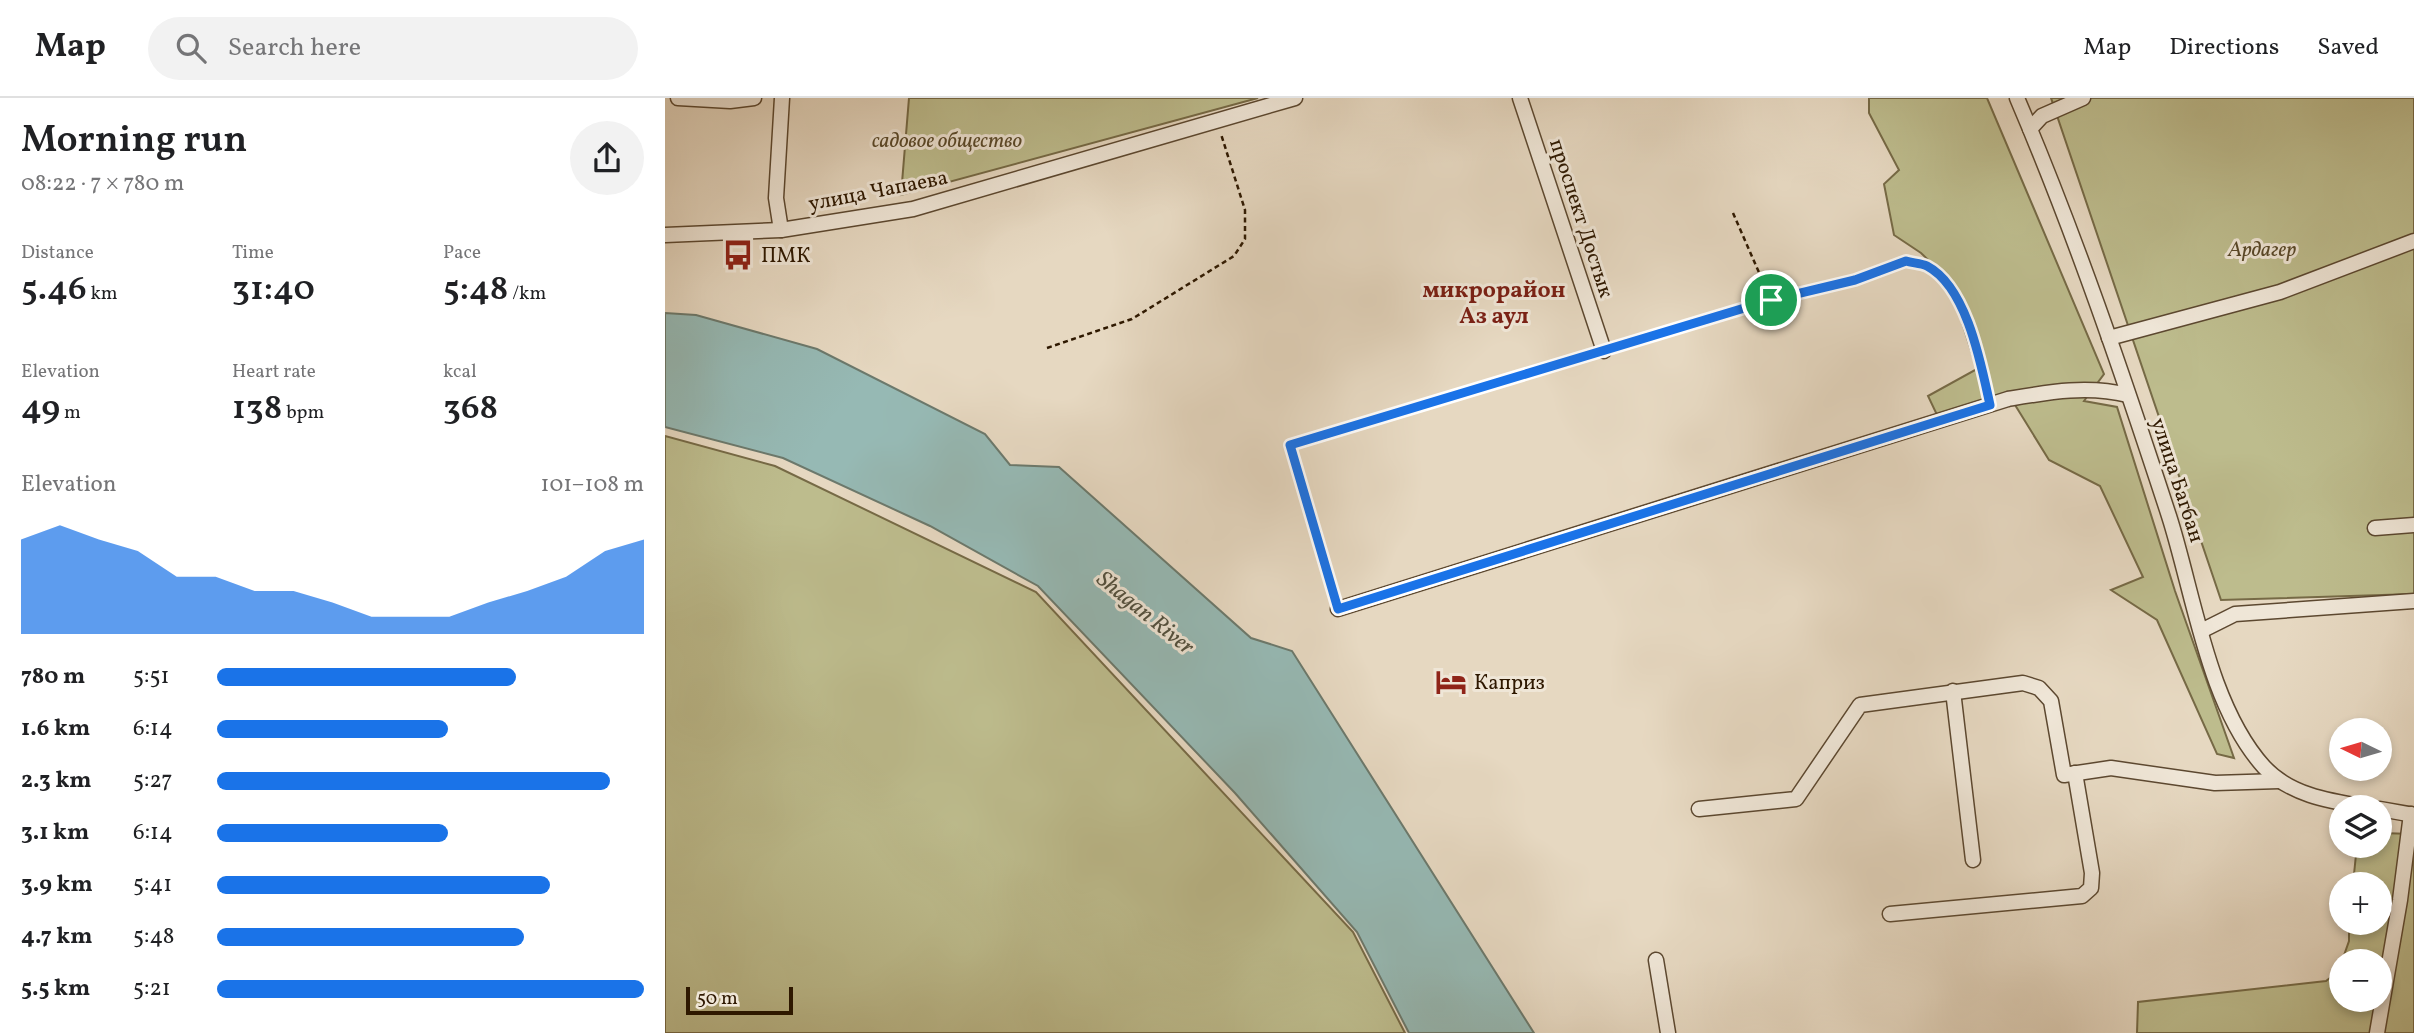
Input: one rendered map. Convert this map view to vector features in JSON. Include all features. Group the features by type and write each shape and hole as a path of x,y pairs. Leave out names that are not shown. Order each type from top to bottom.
{"street":[{"path":"678,98 730,101 754,98"},
{"path":"781,230 776,198 782,98"},
{"name":"улица Чапаева","path":"665,235 781,230 913,209 1295,98"},
{"name":"проспект Достык","path":"1520,98 1604,351"},
{"name":"улица Багбан","path":"2017,98 2109,338 2170,518 2201,631 2221,688 2250,749 2279,781 2307,795 2329,800"},
{"path":"2030,129 2042,116 2083,98"},
{"path":"2109,338 2280,292 2414,241"},
{"path":"1338,609 1990,405 2056,391 2103,389 2128,395"},
{"path":"2375,528 2414,525"},
{"path":"2201,631 2235,614 2414,601"},
{"path":"1699,809 1796,799 1860,705 2022,683 2039,688 2051,701 2064,775 2111,768 2215,783 2279,781"},
{"path":"1953,691 1973,860"},
{"path":"1890,914 2082,896 2091,888 2092,873 2075,773"},
{"path":"2377,1033 2412,814 2392,811"},
{"path":"1656,960 1668,1033"}],"path":[{"path":"1047,348 1132,319 1234,257 1245,239 1245,210 1216,121"},
{"path":"1733,213 1771,300"},
{"path":"1338,609 1290,445 1771,300 1855,280 1906,261 1927,266 1953,290 1977,349 1990,405"}],"green space":[{"name":"садовое общество","path":"909,98 1258,98 901,195"},
{"path":"1869,98 1987,98 2104,374 2084,401 2117,407 2175,591 2234,758 2217,754 2157,620 2111,590 2143,577 2100,486 2049,460 2007,392 1938,417 1928,396 1977,369 1948,279 1921,253 1894,235 1884,184 1899,170 1869,113"},
{"name":"Ардагер","path":"2051,98 2414,98 2414,594 2221,600"},
{"path":"665,436 775,466 1036,592 1353,932 1405,1033 665,1033"},
{"path":"2392,833 2414,834 2414,1033 2137,1033 2138,1002 2329,979 2329,1012 2392,1012 2392,949 2346,949 2349,935 2392,935 2392,872 2354,872 2356,858 2392,858"}],"water":[{"name":"Shagan River","path":"665,313 696,315 817,349 985,434 1010,465 1059,467 1251,638 1292,651 1534,1033 1409,1033 1357,932 1235,793 1038,586 930,526 783,458 665,427"}],"place":[{"name":"ПМК","path":"738,255"},
{"name":"Каприз","path":"1451,682"}],"district":[{"name":"микрорайон Аз аул","path":"1494,302"}],"route":[{"path":"1906,261 1927,266 1953,290 1977,349 1990,405 1338,609 1290,445 1771,300 1855,280 1906,261"}]}
